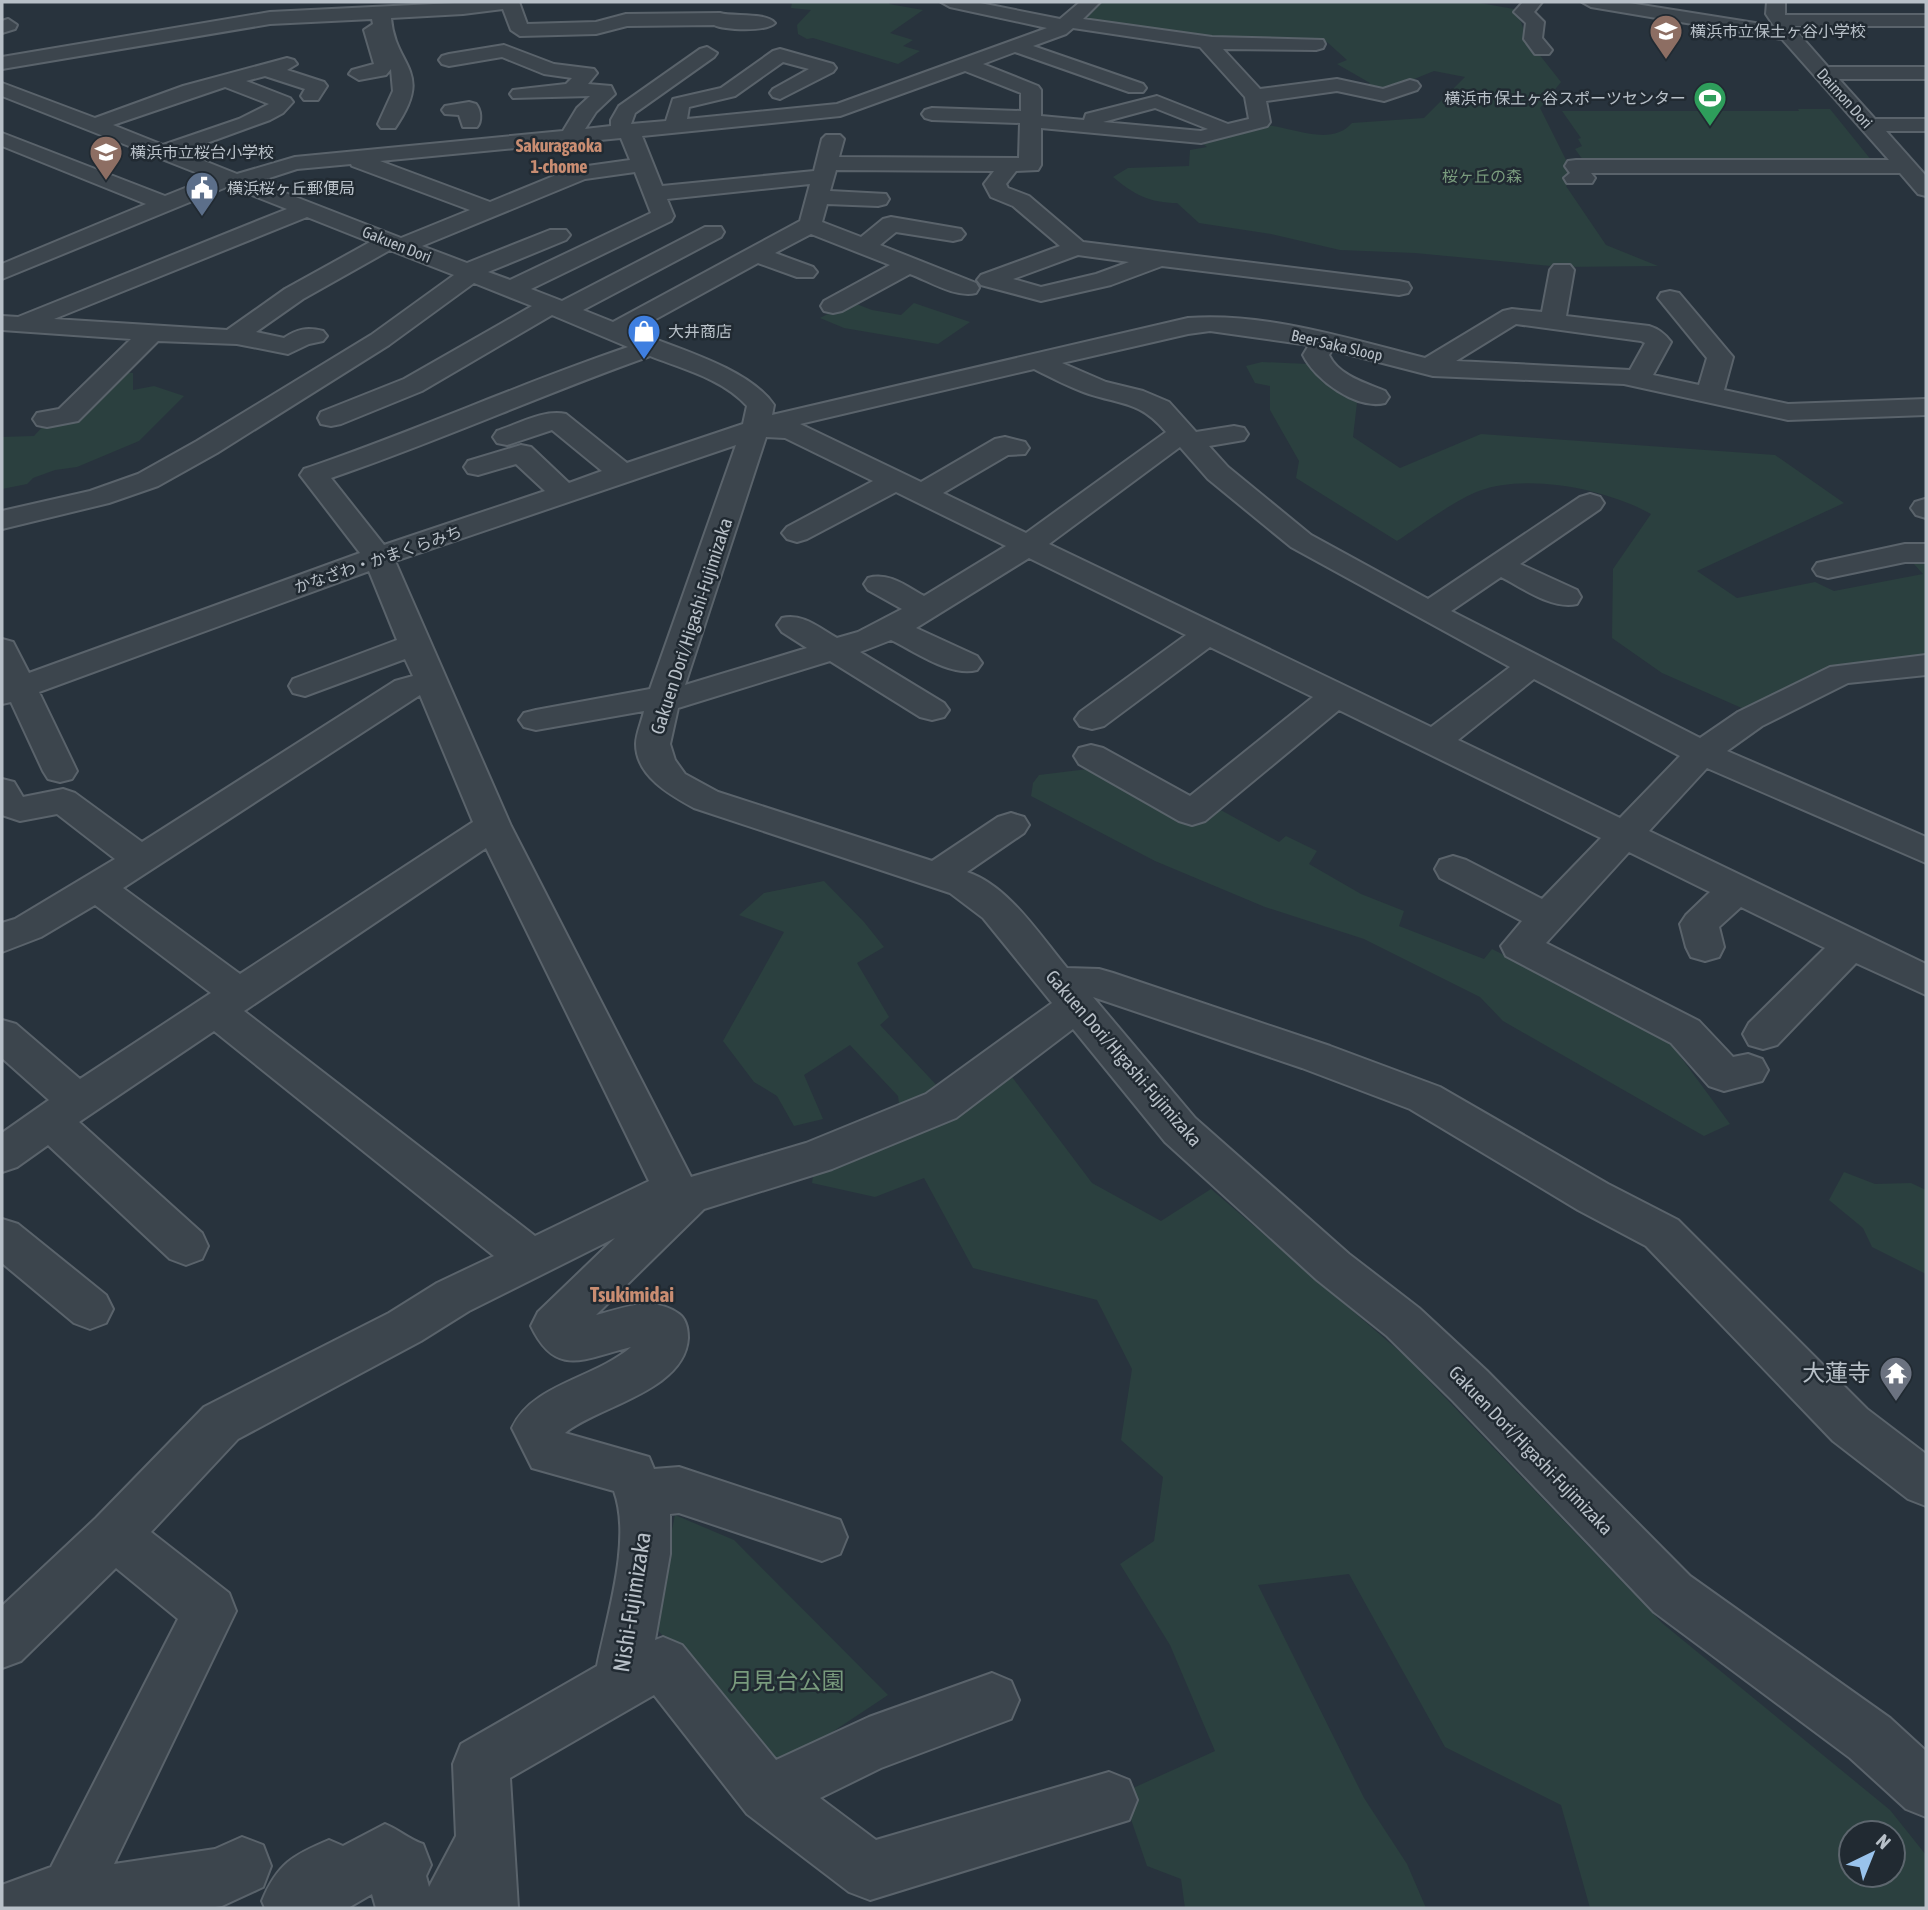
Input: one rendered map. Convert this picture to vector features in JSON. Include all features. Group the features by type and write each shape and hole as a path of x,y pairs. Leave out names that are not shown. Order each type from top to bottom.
{"street":[{"path":"381,13 435,2"},
{"path":"2,63 207,28 290,9 330,15 463,9 508,2 513,8 520,30 596,27 626,20 720,19 721,22 766,23"},
{"path":"950,2 999,6 1062,24 1206,42 1317,44"},
{"path":"1062,24 1075,2"},
{"path":"80,224 232,179 300,154 351,158 676,126 782,104 840,110 1021,43 1062,24 1091,2"},
{"path":"1533,2 1523,12 1535,22 1533,39 1542,50"},
{"path":"1591,2 1671,15 1776,13 1926,20"},
{"path":"1657,2 1671,15"},
{"path":"1874,3 1892,20"},
{"path":"207,28 214,5"},
{"path":"381,13 382,26 407,69 404,93 388,124"},
{"path":"359,74 379,71 384,65 381,13"},
{"name":"Daimon Dori","path":"1776,13 1822,73 1926,189"},
{"path":"309,35 330,15"},
{"path":"989,32 1136,88"},
{"path":"1177,55 1174,53 1206,42"},
{"path":"932,114 956,119 1031,119 1201,137 1260,122 1255,96 1206,42"},
{"path":"108,45 143,62"},
{"path":"449,61 503,51 551,70 587,74 572,89"},
{"path":"511,289 663,216 621,120 626,110 707,53"},
{"path":"676,126 680,103 728,92 780,55 826,68 782,104"},
{"path":"1083,69 1108,59"},
{"path":"653,194 916,169 1012,168 1030,165 1031,90 965,64"},
{"path":"95,125 225,80 277,67 303,84 317,86 311,96"},
{"path":"1318,72 1337,85 1386,100 1410,86"},
{"path":"1822,73 1926,73"},
{"path":"162,152 262,116 278,109 283,102 225,80"},
{"path":"1255,96 1308,99 1337,85"},
{"name":"Gakuen Dori","path":"2,89 654,346 733,381 761,405 755,429"},
{"path":"520,94 572,89 614,90 589,105 571,136"},
{"path":"1067,124 1157,102 1241,128"},
{"path":"452,110 469,108 470,123"},
{"path":"616,331 810,225 840,110"},
{"path":"1869,125 1926,125"},
{"path":"2,139 156,201"},
{"path":"351,158 489,210"},
{"path":"234,336 279,293 395,243 489,210 581,173 642,165"},
{"path":"1575,178 1584,178 1576,166 1906,167"},
{"path":"1012,168 995,184 999,192 1021,201 1076,248"},
{"path":"823,179 878,199"},
{"path":"2,272 156,201"},
{"path":"10,324 307,209"},
{"path":"862,247 891,224 941,229"},
{"path":"810,225 967,288"},
{"path":"331,418 419,382 558,308 713,232"},
{"path":"2,520 99,497 148,480 207,447 380,340 469,273 558,235"},
{"path":"1160,258 1103,280 1041,294 989,281 1076,248 1160,258 1399,288"},
{"path":"758,255 805,272"},
{"path":"834,306 908,265"},
{"path":"1553,321 1562,270"},
{"path":"1670,298 1720,356 1710,394"},
{"path":"1428,367 1501,316 1649,334 1658,341 1638,379"},
{"path":"10,324 150,334 234,336 288,346 303,336 314,336"},
{"name":"Beer Saka Sloop","path":"755,429 795,417 1188,326 1210,324 1324,340 1428,367 1575,376 1624,376 1838,422 1926,407"},
{"path":"47,419 68,415 101,366 150,334"},
{"path":"1324,340 1316,355 1320,366 1340,380 1377,397"},
{"path":"654,346 480,410 398,446 314,475 359,529 378,558 493,826 681,1192"},
{"path":"1039,362 1097,388 1134,397 1160,408 1218,473 1301,541 1429,612 1702,753 1926,851"},
{"path":"507,437 556,419 623,474"},
{"path":"755,429 790,430 1926,981"},
{"name":"かなざわ・かまくらみち","path":"11,690 378,558 755,429"},
{"name":"Gakuen Dori/Higashi-Fujimizaka","path":"755,429 663,699 653,744 658,762 673,782 706,800 963,884 996,909 1180,1130 1333,1267 1403,1322 1470,1386 1672,1594 1870,1738 1926,1789"},
{"path":"536,720 663,699 869,639 1027,546 1185,437 1234,434"},
{"path":"920,495 1004,446 1015,448"},
{"path":"478,467 521,453 565,494"},
{"path":"797,533 894,482"},
{"path":"1429,612 1590,503"},
{"path":"1828,569 1905,553 1926,553"},
{"path":"1497,564 1566,597"},
{"path":"879,584 924,609"},
{"path":"793,625 932,710"},
{"path":"891,628 966,663"},
{"path":"1092,719 1208,633"},
{"path":"304,686 415,644"},
{"path":"2,649 11,690 60,771"},
{"path":"1433,742 1531,665"},
{"path":"1533,932 1702,753 1750,719 1842,674 1926,665"},
{"path":"2,938 28,928 141,860 407,688 431,681"},
{"path":"1091,756 1192,813 1337,695"},
{"path":"8,805 64,802 141,860"},
{"path":"937,875 1011,825"},
{"path":"2,1154 493,826"},
{"path":"1453,869 1533,932 1685,1032 1724,1075 1748,1070"},
{"path":"97,887 227,1002 531,1259"},
{"path":"1705,947 1699,924 1737,889"},
{"path":"1763,1034 1851,945"},
{"path":"2,1642 114,1535 221,1423 405,1327 453,1297 681,1192 817,1157 941,1106 1068,993 1099,983 1316,1056 1425,1098 1593,1197 1662,1233 1850,1425 1926,1483"},
{"path":"2,1035 64,1111 186,1246"},
{"path":"681,1192 554,1326 569,1342 651,1322 665,1331 664,1347 636,1372 594,1395 559,1409 536,1428 549,1452 631,1474 639,1493 679,1490 822,1537"},
{"path":"2,1237 90,1309"},
{"name":"Nishi-Fujimizaka","path":"489,1908 481,1764 621,1682 644,1554 645,1507 639,1493"},
{"path":"71,1889 210,1611 114,1535"},
{"path":"621,1682 663,1664 767,1794 870,1871 1109,1800"},
{"path":"767,1794 869,1745 992,1700"},
{"path":"455,1908 456,1892 485,1842"},
{"path":"330,1869 298,1889 291,1901 306,1900 385,1853 401,1883"},
{"path":"17,1908 71,1889 96,1896 227,1883"}],"green space":[{"path":"792,2 890,2 889,4 923,10 890,33 913,40 903,46 920,51 898,64 813,38 807,39 798,34 797,25 811,10 791,8"},
{"name":"桜ヶ丘の森","path":"1102,2 1474,2 1514,9 1527,39 1561,82 1540,108 1575,178 1566,186 1606,245 1658,266 1562,267 1415,253 1340,250 1271,234 1199,223 1177,203 1142,196 1113,177 1128,168 1189,166 1190,150 1207,147 1198,140 1248,126 1274,126 1322,135 1343,130 1352,123 1424,118 1465,77 1434,71 1387,90 1365,87 1370,83 1337,64 1347,60 1327,42 1211,41 1083,21"},
{"name":"横浜市 保土ヶ谷スポーツセンター","path":"1798,109 1830,109 1872,161 1583,160 1575,149 1582,146 1578,139 1581,138 1562,111 1799,111"},
{"path":"851,302 872,310 901,315 914,303 970,322 938,344 844,328 820,318"},
{"path":"1262,362 1308,364 1358,394 1353,437 1400,468 1481,434 1775,455 1844,503 1697,571 1737,598 1815,582 1834,591 1923,574 1913,563 1926,561 1926,661 1858,667 1744,709 1662,673 1612,638 1613,569 1651,514 1612,497 1590,491 1566,486 1520,483 1470,495 1397,541 1296,478 1299,461 1270,410 1270,386 1255,383 1246,366"},
{"path":"119,372 133,373 133,390 154,386 184,396 139,441 77,467 55,470 33,478 27,484 2,489 2,437 34,436 46,423"},
{"path":"1096,768 1197,825 1217,808 1279,842 1286,836 1317,851 1309,864 1361,894 1404,911 1399,926 1484,959 1492,949 1666,1037 1730,1124 1704,1136 1503,1021 1480,997 1364,939 1265,907 1155,861 1031,796 1033,783 1039,775"},
{"path":"824,881 884,947 857,963 889,1017 880,1025 958,1108 1012,1077 1092,1183 1161,1221 1211,1189 1406,1357 1662,1623 1890,1810 1897,1819 1837,1819 1837,1889 1907,1889 1907,1831 1926,1855 1926,1908 1590,1908 1561,1805 1445,1747 1349,1574 1258,1585 1364,1798 1407,1864 1426,1908 1185,1908 1181,1879 1147,1866 1122,1793 1215,1751 1170,1645 1120,1564 1154,1541 1163,1477 1121,1440 1132,1369 1097,1300 973,1268 924,1178 875,1197 812,1183 814,1169 903,1133 898,1096 850,1045 804,1075 823,1119 794,1126 777,1096 754,1082 723,1041 784,932 739,915 764,893"},
{"path":"1844,1172 1875,1184 1911,1183 1926,1190 1926,1274 1872,1247 1863,1228 1829,1200"},
{"name":"月見台公園","path":"675,1515 734,1540 888,1695 781,1766 653,1625"}],"place":[{"name":"横浜市立保土ヶ谷小学校","path":"1666,61"},
{"name":"横浜市 保土ヶ谷スポーツセンター","path":"1710,128"},
{"name":"横浜市立桜台小学校","path":"106,182"},
{"name":"横浜桜ヶ丘郵便局","path":"202,218"},
{"name":"大井商店","path":"644,361"},
{"name":"大蓮寺","path":"1896,1403"}],"district":[{"name":"Sakuragaoka 1-chome","path":"559,156"},
{"name":"Tsukimidai","path":"632,1295"}]}
